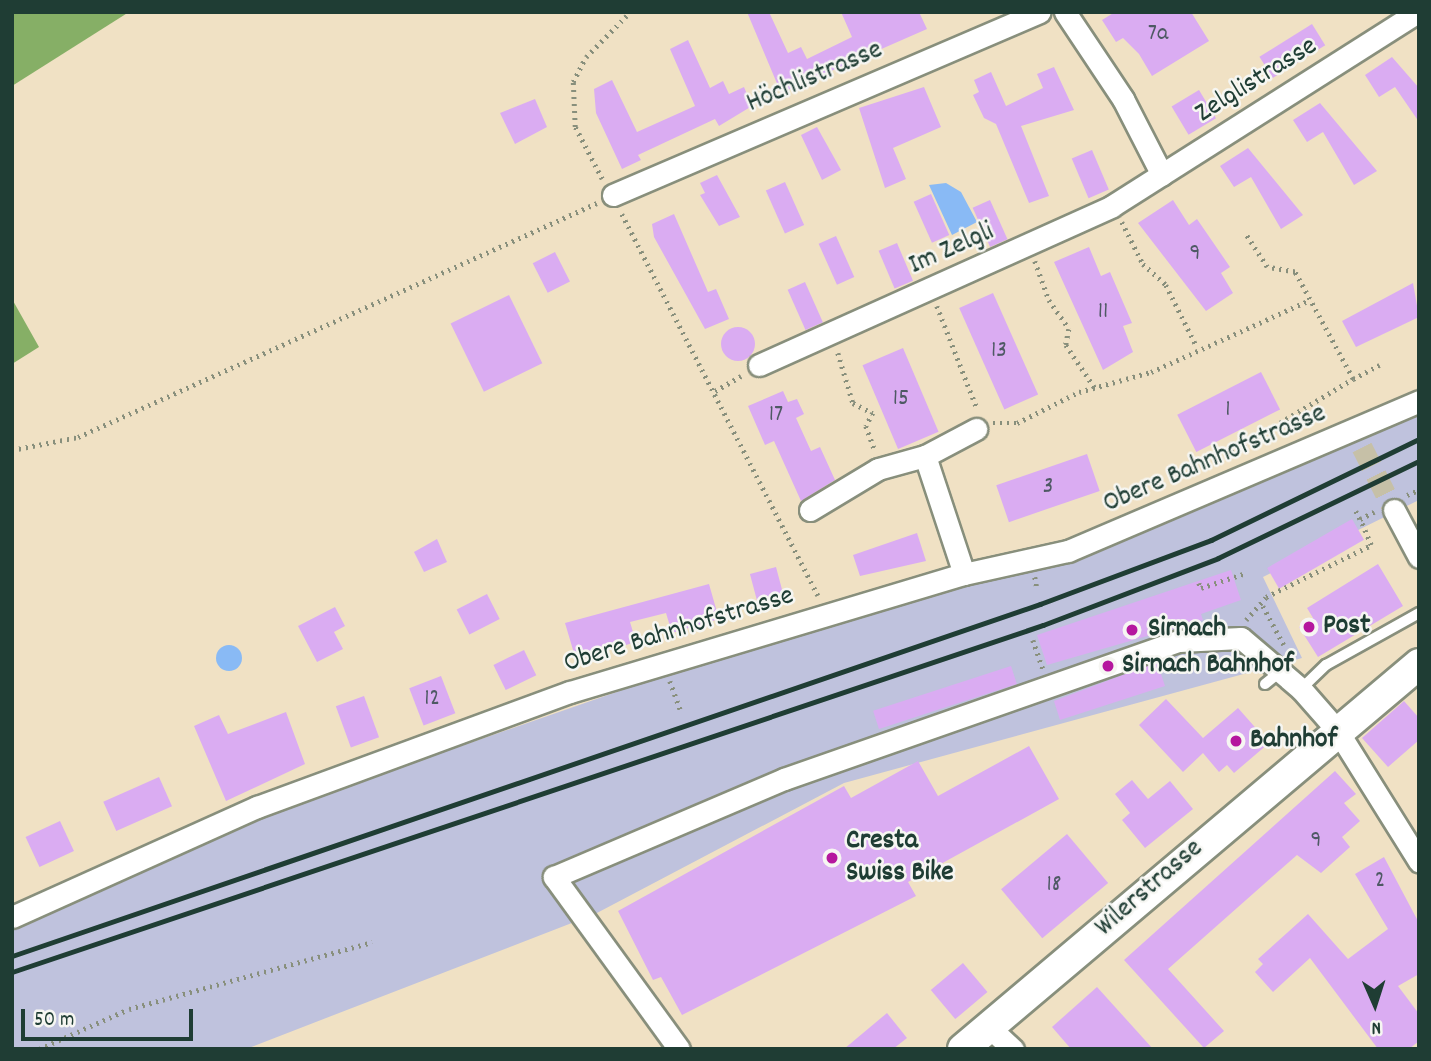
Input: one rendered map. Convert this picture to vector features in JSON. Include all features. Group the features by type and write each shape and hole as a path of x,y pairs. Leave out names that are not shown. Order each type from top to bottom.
{"main road":[{"name":"Wilerstrasse","path":"964,1049 1337,730 1419,664"}],"street":[{"name":"Höchlistrasse","path":"608,189 1039,12"},
{"path":"1065,12 1123,99 1162,175"},
{"name":"Zelglistrasse","path":"1162,175 1418,12"},
{"name":"Im Zelgli","path":"759,365 1029,247 1112,206 1162,175"},
{"name":"Obere Bahnhofstrasse","path":"12,917 257,807 570,692 964,575 1068,551 1358,439 1419,401"},
{"path":"810,510 878,469 925,456 980,427"},
{"path":"925,456 964,575"},
{"path":"1391,506 1419,557"},
{"path":"679,1049 554,877 784,779 1179,641 1212,644 1241,638 1273,678 1301,689 1337,730 1419,861"},
{"path":"989,1027 1013,1049"}],"lane":[{"path":"1301,689 1326,665 1419,613"}],"path":[{"path":"630,12 586,57 573,82 575,127 715,391 828,616"},
{"path":"1112,206 1143,264 1166,285 1197,348"},
{"path":"12,450 78,437 578,212"},
{"path":"1245,233 1268,267 1295,272 1353,379"},
{"path":"1029,247 1049,300 1069,328 1066,345 1095,388"},
{"path":"933,289 980,427 1017,423 1095,388 1151,372 1197,348 1310,300"},
{"path":"835,332 837,364 853,403 873,413 866,426 870,438"},
{"path":"715,391 759,365"},
{"path":"1196,473 1379,366"},
{"path":"1360,519 1419,490"},
{"path":"1241,638 1256,603 1371,545 1356,511"},
{"path":"1199,583 1201,588 1246,573"},
{"path":"1263,606 1287,651"},
{"path":"1033,640 1049,687"},
{"path":"39,1049 129,1009 372,942"}],"shaded area":[{"path":"1419,408 1419,500 1263,577 1302,658 844,783 595,914 246,1049 12,1049 12,926 234,825 651,680 963,584 1088,556"}],"green space":[{"path":"12,12 129,12 12,86"},
{"path":"12,299 39,347 12,364"}],"water":[{"path":"946,183 961,192 977,222 952,235 929,185"},
{"path":"229,645 238,649 242,658 238,667 229,671 220,667 216,658 220,649"}],"building":[{"path":"747,12 769,12 788,53 801,47 807,59 852,37 841,12 919,12 927,29 781,93"},
{"path":"1115,12 1191,12 1209,41 1152,76 1139,54 1123,38 1116,42 1102,20"},
{"path":"1312,24 1325,45 1273,78 1259,57"},
{"path":"688,40 710,88 723,81 729,94 744,87 752,106 719,126 715,119 638,155 641,160 622,169 596,113 594,89 612,80 637,132 695,106 670,49"},
{"path":"1392,57 1419,88 1419,122 1395,87 1379,97 1365,75"},
{"path":"1054,67 1074,110 1021,126 1049,196 1029,203 996,124 984,118 973,95 979,92 974,80 991,72 1006,106 1043,88 1037,74"},
{"path":"924,87 941,127 893,148 906,179 885,188 859,108"},
{"path":"1199,90 1216,118 1189,135 1172,106"},
{"path":"535,99 547,127 515,144 500,113"},
{"path":"1320,103 1377,171 1354,185 1323,132 1307,142 1293,120"},
{"path":"817,127 841,170 822,180 801,135"},
{"path":"1248,148 1303,215 1281,229 1251,177 1234,187 1220,166"},
{"path":"1092,150 1109,190 1089,198 1072,159"},
{"path":"717,175 740,217 719,226 700,195 705,193 700,183"},
{"path":"785,182 804,225 785,233 766,191"},
{"path":"931,194 949,235 932,243 914,202"},
{"path":"990,200 1007,239 990,247 973,208"},
{"path":"1173,200 1189,225 1197,219 1230,267 1221,273 1233,293 1206,311 1138,223"},
{"path":"674,214 708,292 716,289 729,319 705,329 654,237 652,224"},
{"path":"836,236 854,277 837,285 819,244"},
{"path":"897,243 913,281 895,289 879,251"},
{"path":"1089,247 1101,276 1110,272 1132,323 1123,326 1133,352 1103,370 1054,262"},
{"path":"555,252 570,281 548,293 533,263"},
{"path":"805,282 823,322 806,330 788,290"},
{"path":"1413,283 1419,317 1356,347 1342,321"},
{"path":"993,293 1038,394 1004,409 959,308"},
{"path":"509,295 542,363 484,392 451,323"},
{"path":"738,327 750,332 755,344 750,356 738,361 726,356 721,344 726,332"},
{"path":"903,348 939,432 898,449 862,365"},
{"path":"1261,372 1280,409 1196,452 1177,415"},
{"path":"783,391 788,402 797,399 804,414 796,418 811,451 820,447 835,480 801,501 774,441 765,445 748,406"},
{"path":"1087,454 1100,491 1009,522 996,485"},
{"path":"1352,519 1364,540 1279,589 1267,568"},
{"path":"917,533 926,561 860,576 853,555"},
{"path":"437,539 447,562 424,572 414,552"},
{"path":"1378,564 1403,606 1318,657 1299,627 1313,618 1307,608"},
{"path":"776,567 784,597 758,604 750,574"},
{"path":"1231,570 1241,600 1201,614 1203,620 1047,665 1037,635"},
{"path":"709,584 719,619 672,633 666,613 630,622 636,642 576,660 565,623"},
{"path":"487,594 500,619 469,634 457,609"},
{"path":"335,607 345,626 334,632 343,649 317,662 298,626"},
{"path":"524,650 536,675 506,690 493,665"},
{"path":"1157,662 1165,686 1060,720 1054,701"},
{"path":"1011,666 1017,684 879,729 873,711"},
{"path":"441,676 455,713 424,726 409,688"},
{"path":"364,696 379,737 351,748 336,706"},
{"path":"1166,699 1203,738 1238,708 1269,743 1234,773 1227,765 1219,772 1203,753 1183,772 1139,725"},
{"path":"1404,701 1419,718 1419,740 1388,767 1362,738"},
{"path":"286,712 305,764 226,801 194,726 219,715 228,734"},
{"name":"Cresta Swiss Bike","path":"1029,746 1059,799 908,882 916,896 682,1015 661,977 653,980 618,911 844,786 851,798 918,761 938,796"},
{"path":"1335,771 1356,794 1344,803 1360,821 1342,837 1350,847 1321,873 1297,855 1168,969 1224,1031 1204,1048 1124,960"},
{"path":"159,777 172,806 116,831 103,802"},
{"path":"1132,780 1148,799 1170,781 1193,809 1145,848 1122,820 1130,813 1115,794"},
{"path":"60,821 74,851 40,867 26,837"},
{"path":"1067,834 1108,883 1042,938 1001,889"},
{"path":"1384,857 1419,923 1419,974 1398,986 1419,1014 1419,1041 1409,1049 1378,1049 1310,958 1273,992 1255,972 1263,964 1258,959 1308,914 1348,959 1388,929 1355,874"},
{"path":"963,963 987,992 955,1019 931,990"},
{"path":"1097,987 1153,1049 1071,1049 1052,1027"},
{"path":"887,1013 907,1038 893,1049 844,1049"}],"tunnel":[{"path":"1362,447 1394,510"}],"railway":[{"path":"12,956 1040,604 1211,540 1419,439"},
{"path":"12,972 1043,625 1218,558 1419,461"}],"place":[{"name":"Post","path":"1309,627"},
{"name":"Sirnach","path":"1132,630"},
{"name":"Sirnach Bahnhof","path":"1108,666"},
{"name":"Bahnhof","path":"1236,741"},
{"name":"Cresta Swiss Bike","path":"832,858"}]}
